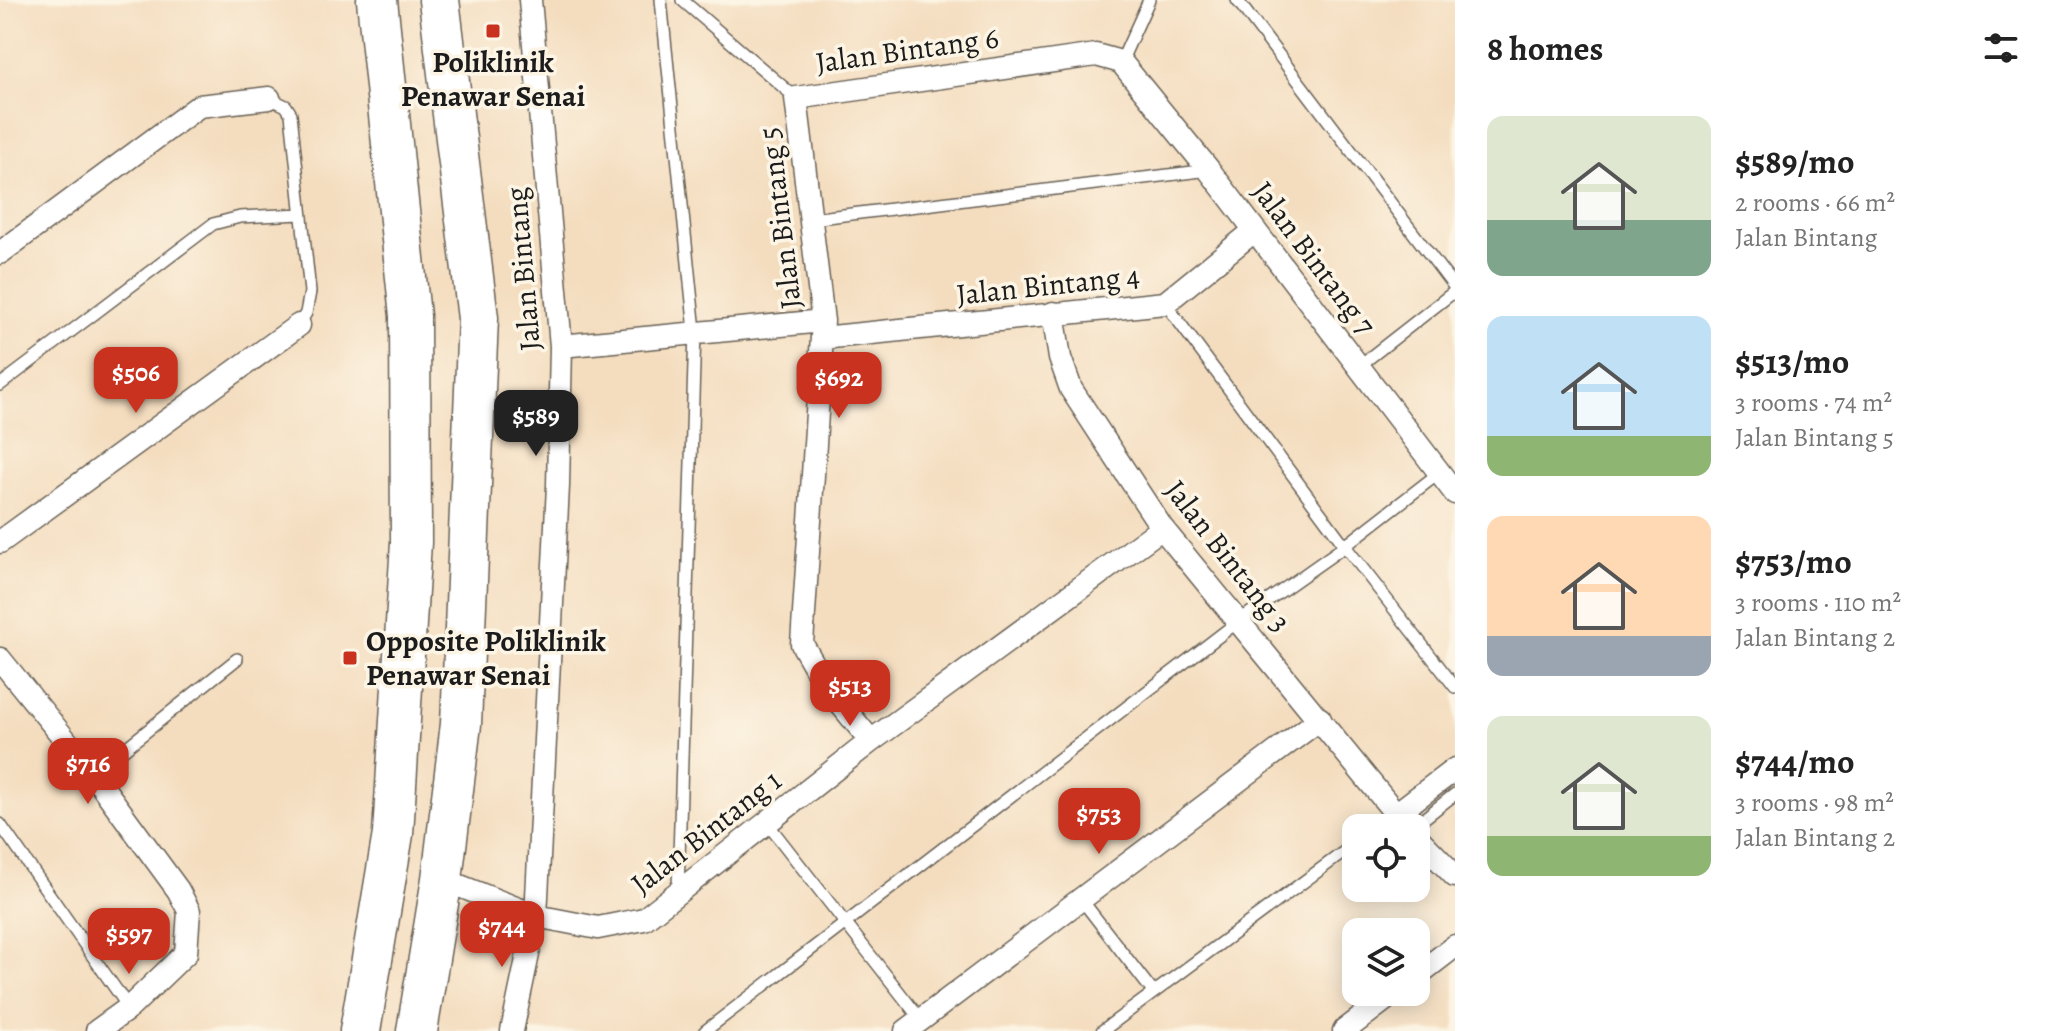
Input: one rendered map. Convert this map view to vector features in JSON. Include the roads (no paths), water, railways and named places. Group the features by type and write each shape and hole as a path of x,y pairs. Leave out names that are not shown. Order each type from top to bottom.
{"highway":[{"path":"367,0 385,62"},
{"path":"360,1031 393,834 411,542 410,316 377,0"},
{"path":"417,1031 442,879 466,638 478,318 439,0"}],"street":[{"name":"Jalan Bintang","path":"512,1031 536,916 558,486 561,346 530,0"},
{"name":"Jalan Bintang 6","path":"796,98 1096,55 1121,62"},
{"name":"Jalan Bintang 7","path":"1121,62 1209,170 1455,493"},
{"path":"0,253 199,106 269,98"},
{"name":"Jalan Bintang 5","path":"796,98 822,330 802,644 826,686 871,741"},
{"name":"Jalan Bintang 4","path":"561,346 695,331 822,330 1165,303 1254,231"},
{"name":"Jalan Bintang 3","path":"1053,313 1060,358 1071,389 1162,528 1396,814"},
{"path":"0,542 299,325"},
{"name":"Jalan Bintang 1","path":"442,879 536,916 598,928 644,919 871,741 1162,528"},
{"path":"0,659 93,774 178,890 189,911 186,953 129,1008 97,1031"},
{"path":"914,1025 1320,719"},
{"path":"1396,814 1455,769"},
{"path":"1430,847 1455,876"},
{"path":"1430,965 1455,946"},
{"path":"1344,1031 1377,1006"}],"lane":[{"path":"661,0 695,331 678,895"},
{"path":"682,0 796,98"},
{"path":"1121,62 1149,0"},
{"path":"1237,0 1455,290 1359,366"},
{"path":"269,98 286,106 291,114 310,292 306,313 299,325"},
{"path":"811,219 1209,170"},
{"path":"0,385 213,224 240,217 301,214"},
{"path":"1165,303 1345,546 1455,687"},
{"path":"705,1031 847,925 1240,620 1345,546 1439,473"},
{"path":"93,774 237,659"},
{"path":"1430,817 1455,794"},
{"path":"767,823 847,925 914,1025"},
{"path":"0,824 129,1008"},
{"path":"1102,1031 1342,853"},
{"path":"1081,899 1153,992"}],"place":[{"name":"Poliklinik Penawar Senai","path":"493,31"},
{"name":"Opposite Poliklinik Penawar Senai","path":"350,658"}]}
